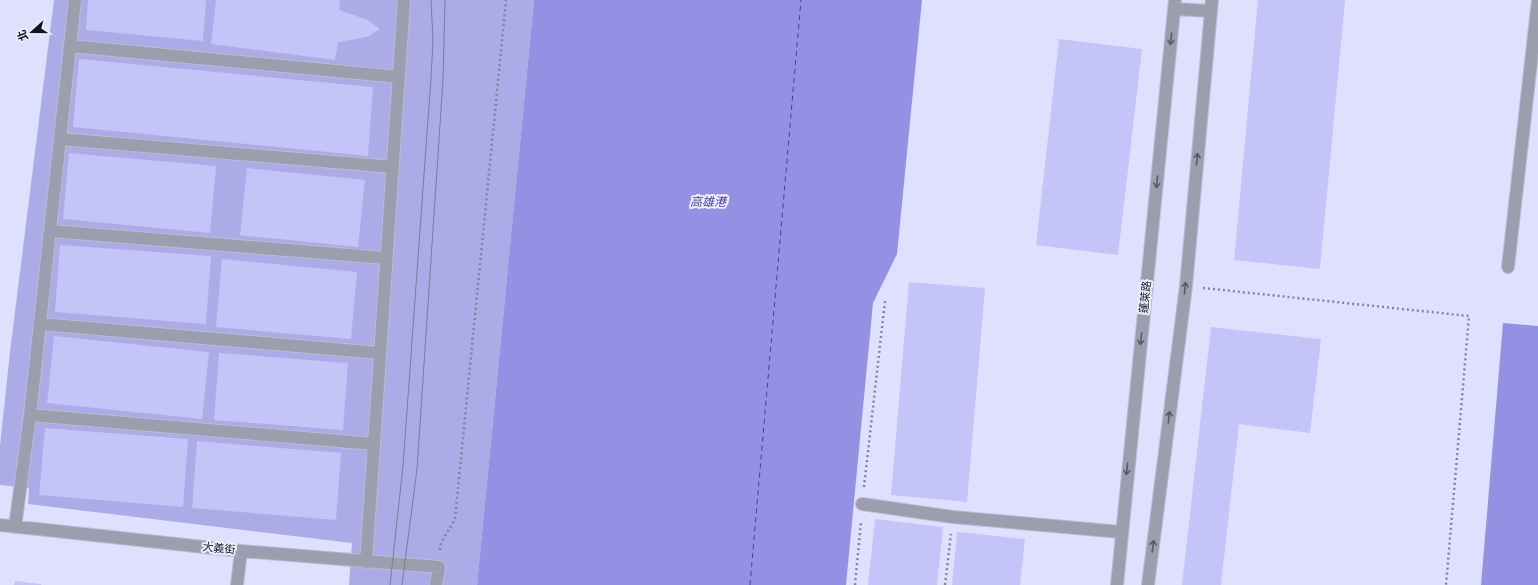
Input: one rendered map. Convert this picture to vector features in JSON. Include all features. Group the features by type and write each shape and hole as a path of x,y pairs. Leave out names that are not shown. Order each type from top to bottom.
{"street":[{"path":"15,527 30,415 75,0"},
{"path":"366,562 404,0"},
{"path":"1508,267 1538,0"},
{"name":"蓬萊路","path":"1117,585 1121,532 1175,4 1211,5 1186,286 1148,585"},
{"path":"70,46 398,76"},
{"path":"60,139 393,167"},
{"path":"50,232 386,258"},
{"path":"40,324 380,353"},
{"path":"30,415 374,444"},
{"path":"862,504 953,517 1121,532"},
{"name":"大義街","path":"0,527 15,527 241,551 439,567"},
{"path":"237,585 241,551"},
{"path":"436,585 439,567"}],"path":[{"path":"439,567 441,543 455,519 506,0"},
{"path":"1186,286 1469,316 1446,585"},
{"path":"855,585 862,504 885,301"},
{"path":"945,585 953,517"}],"shaded area":[{"path":"54,0 534,0 477,585 349,585 352,543 28,504 29,488 0,485 0,446 10,352"}],"water":[{"name":"高雄港","path":"534,0 922,0 897,254 873,303 846,585 477,585"},
{"path":"1503,323 1538,326 1538,585 1481,585"}],"building":[{"path":"88,0 206,0 203,41 86,30"},
{"path":"216,0 340,0 339,10 368,20 380,29 367,37 338,42 335,60 211,44"},
{"path":"1258,0 1345,0 1320,269 1234,260"},
{"path":"1059,39 1142,49 1118,255 1036,245"},
{"path":"79,59 373,87 368,156 73,127"},
{"path":"69,153 216,166 210,233 63,219"},
{"path":"247,168 365,180 358,247 240,235"},
{"path":"60,245 211,256 206,324 55,312"},
{"path":"222,259 357,272 351,339 216,327"},
{"path":"909,282 985,288 967,502 891,495"},
{"path":"1211,327 1321,339 1310,433 1239,424 1221,585 1182,585"},
{"path":"54,336 209,352 202,419 47,403"},
{"path":"219,353 348,363 343,430 214,420"},
{"path":"45,428 188,439 183,507 39,495"},
{"path":"197,441 341,453 336,520 192,508"},
{"path":"875,519 943,527 937,585 868,585"},
{"path":"957,532 1025,539 1020,585 952,585"},
{"path":"15,581 41,584 41,585 14,585"}],"ferry route":[{"path":"750,585 801,0"}],"tram line":[{"path":"390,585 403,466 431,78 433,41 431,0"},
{"path":"402,585 417,469 443,80 445,0"}]}
